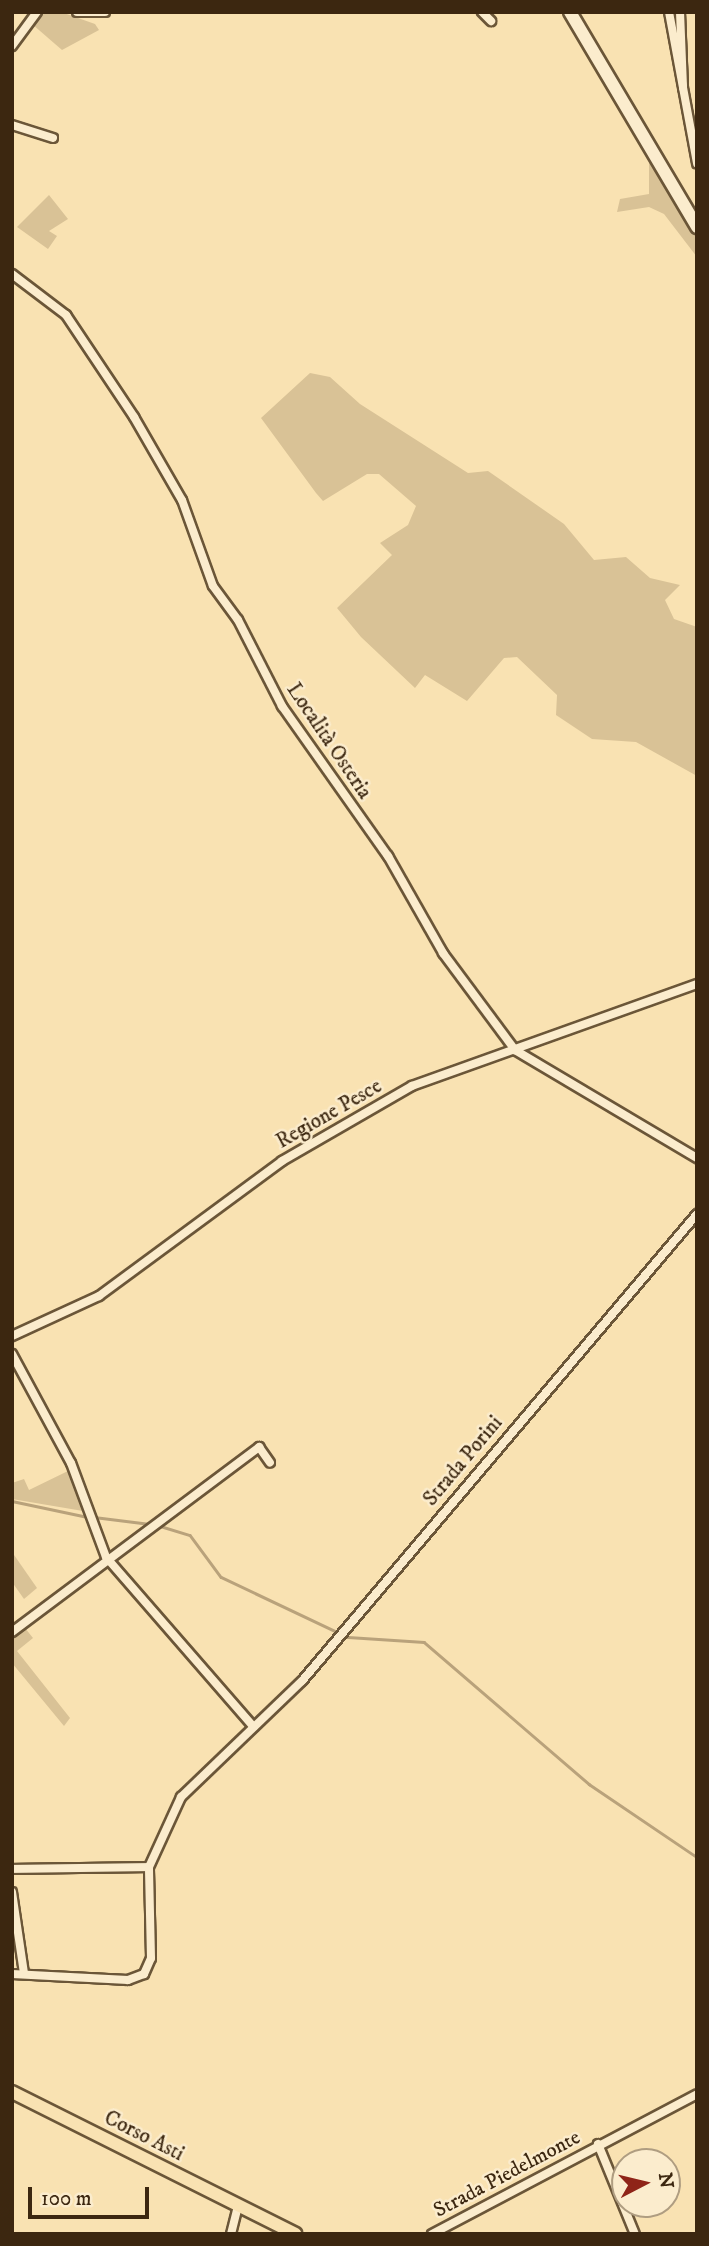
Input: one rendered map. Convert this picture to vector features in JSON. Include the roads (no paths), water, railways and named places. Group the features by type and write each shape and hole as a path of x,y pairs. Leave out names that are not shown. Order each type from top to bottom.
{"main road":[{"path":"570,12 697,226"},
{"name":"Corso Asti","path":"12,2092 295,2234"}],"street":[{"path":"12,46 37,12"},
{"path":"76,12 104,12"},
{"path":"482,12 491,21"},
{"path":"669,12 697,163"},
{"path":"680,12 682,93"},
{"path":"12,125 52,138"},
{"name":"Località Osteria","path":"12,274 66,315 134,417 182,500 213,586 238,620 282,706 388,856 443,953 515,1050 697,1158"},
{"name":"Regione Pesce","path":"12,1336 99,1296 259,1177 412,1086 446,1069 515,1050 697,984"},
{"name":"Strada Porini","path":"12,1974 128,1980 144,1974 151,1958 149,1867 181,1797 254,1727 341,1633 697,1214"},
{"path":"12,1354 89,1512 106,1557 254,1727"},
{"path":"12,1632 106,1557 259,1447 271,1463"},
{"path":"12,1869 149,1867"},
{"path":"12,1892 24,1973"},
{"name":"Strada Piedelmonte","path":"432,2234 697,2094"},
{"name":"Strada Piedelmonte","path":"598,2144 635,2234"},
{"path":"232,2234 238,2206"}],"waterway":[{"path":"12,1501 88,1517"},
{"path":"94,1517 150,1524"},
{"path":"157,1525 190,1535 221,1577 348,1637 424,1642 589,1784 697,1857"}]}
